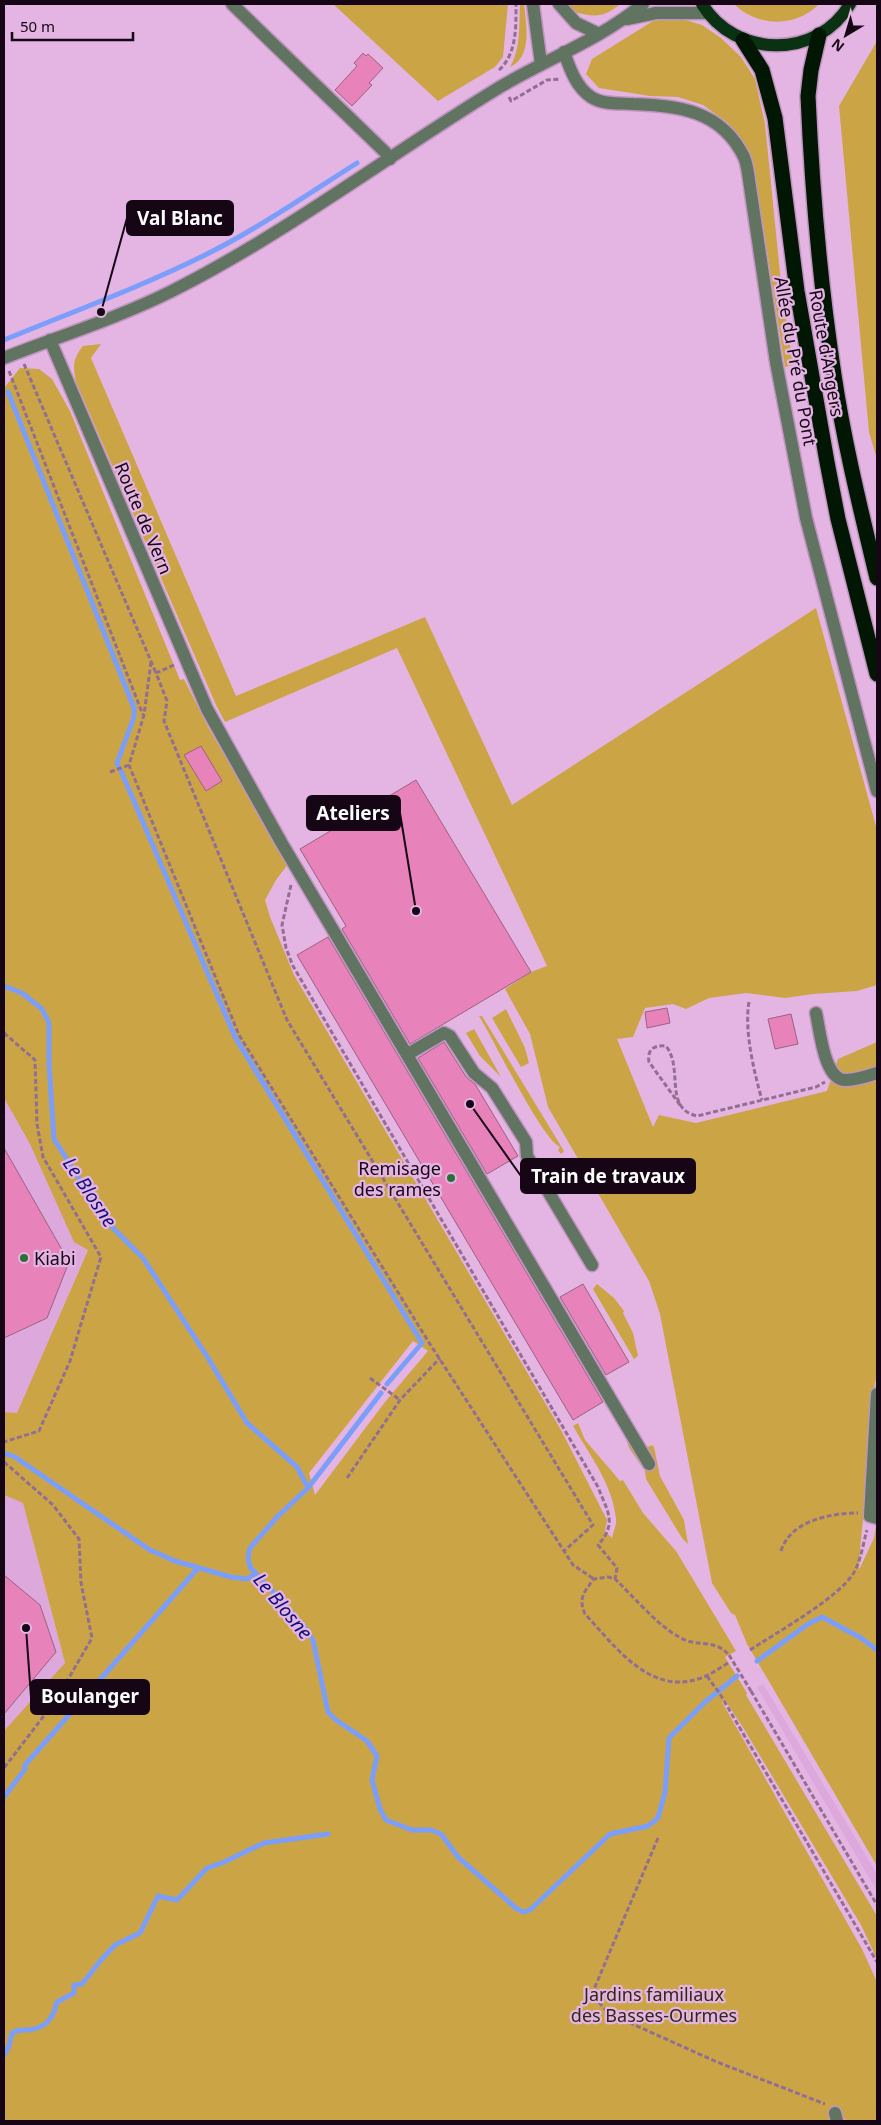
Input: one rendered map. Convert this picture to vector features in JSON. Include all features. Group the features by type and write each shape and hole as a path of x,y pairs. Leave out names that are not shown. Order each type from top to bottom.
{"highway":[{"name":"Route d'Angers","path":"819,35 811,70 808,96 822,284 834,377 861,512 877,578"},
{"name":"Route d'Angers","path":"743,40 762,70 775,118 797,291 827,462 838,519 877,674"}],"main road":[{"path":"705,8 724,28 743,40 774,46 790,46 819,35 839,19 850,4"}],"street":[{"path":"232,4 390,159"},
{"path":"534,4 541,64"},
{"path":"558,4 576,23 599,34"},
{"path":"5,362 19,352 130,311 197,278 295,220 500,87 624,20 643,4"},
{"path":"624,20 656,13 705,8"},
{"name":"Allée du Pré du Pont","path":"564,52 572,73 581,87 592,98 607,103 666,105 686,109 710,118 730,136 744,158 776,362 806,518 877,791"},
{"name":"Route de Vern","path":"50,340 207,709 296,865 649,1464"},
{"path":"816,1013 828,1066 832,1075 846,1080 877,1073"},
{"path":"408,1054 444,1034 450,1036 474,1073 492,1088 526,1142 527,1156 592,1265"},
{"path":"874,1517 877,1394"}],"path":[{"path":"19,352 156,673 167,701 164,721 288,1020 593,1525 564,1551"},
{"path":"5,362 144,715"},
{"path":"156,673 186,660"},
{"path":"151,662 144,715 129,764 239,1035 428,1341 573,1565 594,1579 614,1579 673,1633 692,1642 715,1644 722,1647 751,1691 877,1905"},
{"path":"110,772 129,764"},
{"path":"296,865 282,924 286,948 293,966 598,1487 610,1518 608,1534 598,1545 617,1568 614,1579"},
{"path":"749,1002 746,1016 757,1082 762,1100"},
{"path":"4,1033 35,1060 37,1124 43,1157 101,1257 70,1361 39,1431 4,1442"},
{"path":"680,1105 676,1096 674,1060 666,1046 657,1045 648,1054 649,1062 680,1105 689,1114 697,1116 816,1087 832,1075"},
{"path":"347,1478 400,1400 440,1358"},
{"path":"370,1378 400,1400"},
{"path":"4,1462 53,1505 79,1539 81,1583 92,1638 56,1700 4,1768"},
{"path":"750,1650 784,1628 846,1582 858,1563 874,1517 861,1513 846,1513 808,1522 793,1533 783,1546 782,1552"},
{"path":"594,1579 583,1593 581,1606 585,1614 634,1665 647,1674 662,1679 687,1682 707,1676 728,1663"},
{"path":"707,1676 720,1694 877,1962"},
{"path":"658,1838 592,1994 608,2013 718,2062 824,2104 836,2117"}],"shaded area":[{"path":"4,1095 88,1249 17,1413 4,1412"},
{"path":"4,1495 23,1503 65,1664 4,1737"},
{"path":"763,1684 877,1874 877,1891 757,1687"}],"green space":[{"path":"333,4 508,4 503,57 495,67 438,101"},
{"path":"520,4 524,4 527,30 525,48 517,62 510,67 518,44"},
{"path":"569,4 620,4 609,12 594,16 575,12"},
{"path":"734,4 819,4 810,12 799,17 788,21 776,22 754,17 743,12"},
{"path":"679,18 702,25 721,38 741,57 755,79 765,124 781,283 793,365 785,367 763,225 749,151 728,123 703,105 678,97 650,96 599,88 586,74 592,59 653,21"},
{"path":"877,41 877,459 869,432 839,106"},
{"path":"101,344 91,358 236,696 425,617 512,805 816,608 877,830 877,985 857,991 785,998 746,993 709,998 686,1009 673,1004 645,1008 633,1037 617,1039 653,1127 659,1115 696,1123 827,1091 838,1059 877,1042 877,1374 871,1411 868,1474 859,1570 874,1538 877,1521 877,1866 747,1644 735,1615 731,1613 712,1583 660,1314 649,1281 548,1107 530,1034 505,989 531,972 547,966 397,648 225,722 76,382 74,363 79,351 83,346"},
{"name":"Jardins familiaux des Basses-Ourmes","path":"20,368 39,369 52,379 70,411 180,680 184,679 209,729 288,864 265,900 294,975 561,1430 607,1520 605,1531 612,1538 616,1521 614,1506 599,1470 573,1426 578,1423 585,1440 620,1481 623,1480 643,1513 676,1551 736,1651 725,1657 877,1916 877,1959 861,1925 744,1729 725,1700 722,1702 862,1949 877,1982 877,2121 846,2121 839,2111 833,2121 4,2121 4,1731 65,1663 23,1503 4,1495 4,1412 17,1413 88,1250 74,1242 30,1144 4,1098 4,388","holes":["413,1341 428,1351 385,1402 315,1495 309,1473"]},
{"path":"506,1009 525,1048 529,1063 521,1067 492,1018"},
{"path":"479,1016 482,1016 564,1151 561,1154 558,1150 560,1147 552,1140 530,1108"},
{"path":"474,1029 501,1077 480,1056 466,1033"},
{"path":"597,1284 614,1298 624,1311 623,1313 633,1333 638,1356 634,1359 593,1289"},
{"path":"623,1429 646,1448 652,1445 654,1447 660,1476 684,1520 688,1544 682,1538 646,1479 645,1471 629,1448"}],"building":[{"path":"363,53 366,56 368,54 383,68 369,83 372,85 352,106 335,90 357,66 354,63"},
{"path":"201,746 222,781 206,791 184,755"},
{"path":"416,780 531,972 410,1044 342,929 346,926 300,849"},
{"name":"Remisage des rames","path":"328,937 603,1402 573,1420 297,955"},
{"path":"667,1008 670,1023 647,1028 645,1012"},
{"path":"791,1014 798,1044 775,1049 768,1019"},
{"path":"444,1042 467,1078 475,1084 518,1156 487,1174 418,1058"},
{"path":"4,1148 69,1262 47,1318 4,1338"},
{"path":"583,1284 629,1362 606,1375 560,1297"},
{"path":"4,1575 40,1605 56,1652 4,1714"}],"waterway":[{"path":"4,340 132,288 207,254 264,222 357,163"},
{"path":"8,392 134,708 134,717 117,763 118,766"},
{"path":"121,771 235,1037 422,1343 387,1384"},
{"name":"Le Blosne","path":"4,986 22,993 42,1009 49,1023 49,1064 54,1139 106,1221 143,1258 208,1358 247,1423 297,1467 308,1488 277,1517 250,1548 248,1557 250,1567 304,1626 313,1640 328,1712 336,1720 367,1741 377,1756 372,1780 380,1809 386,1820 412,1830 431,1830 441,1834 458,1857 517,1909 524,1912 530,1910 610,1834 648,1826 658,1818 665,1792 669,1738 705,1702 737,1676"},
{"path":"308,1488 381,1393"},
{"path":"4,1453 15,1457 150,1550 175,1561 231,1577 247,1579 256,1573"},
{"path":"4,1797 25,1769 25,1765 198,1568"},
{"name":"Le Blosne","path":"757,1661 808,1624 822,1617 861,1638 877,1650"},
{"path":"4,2055 9,2046 12,2033 18,2030 34,2029 48,2022 57,2002 74,1993 74,1985 82,1984 115,1945 140,1933 158,1896 177,1900 207,1868 264,1843 328,1834"}],"place":[{"name":"Val Blanc","path":"101,312"},
{"name":"Ateliers","path":"416,911"},
{"name":"Train de travaux","path":"470,1104"},
{"name":"Remisage des rames","path":"451,1178"},
{"name":"Kiabi","path":"24,1258"},
{"name":"Boulanger","path":"26,1628"}]}
